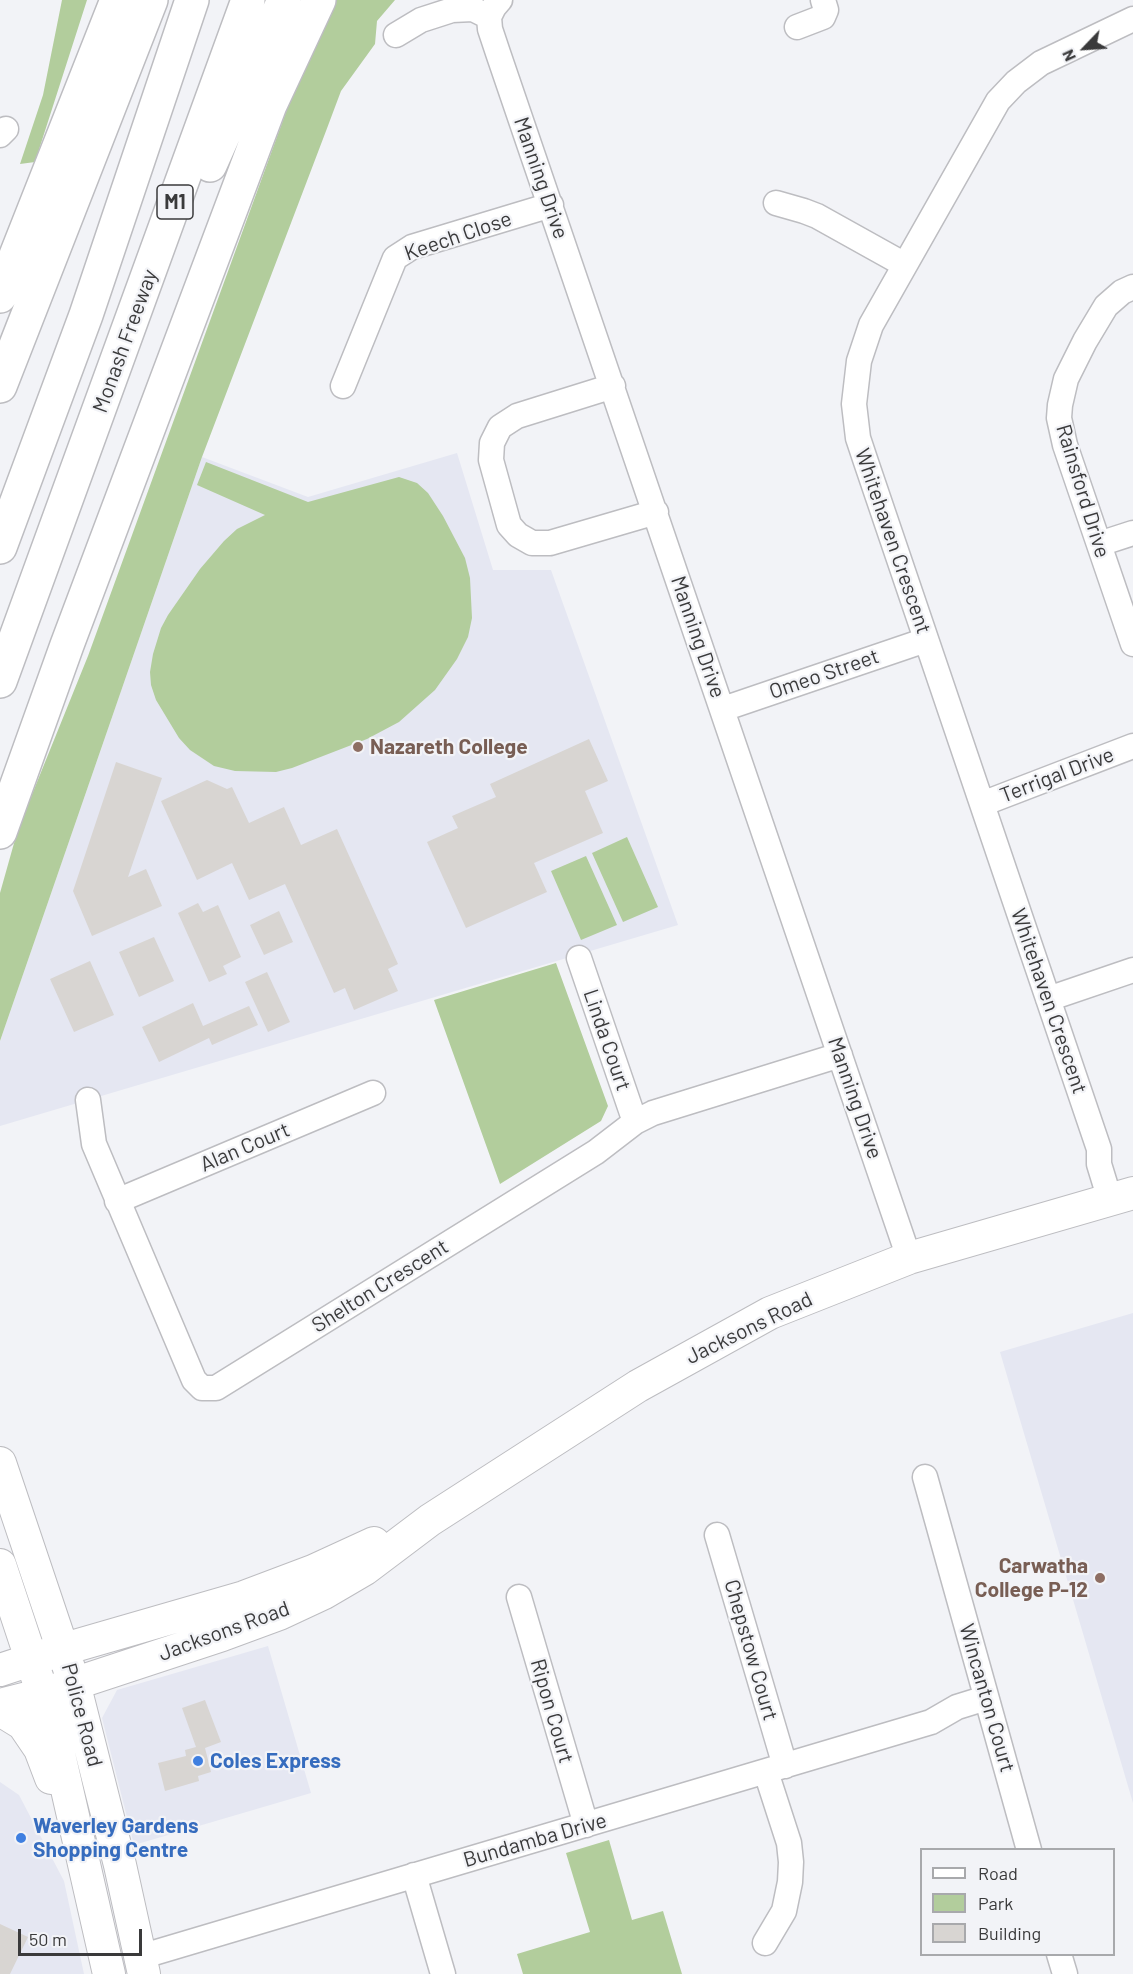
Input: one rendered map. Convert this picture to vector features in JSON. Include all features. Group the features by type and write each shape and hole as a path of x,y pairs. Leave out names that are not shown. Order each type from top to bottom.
{"highway":[{"path":"0,296 117,0"},
{"path":"0,386 151,0"},
{"name":"M1","path":"0,547 86,315 192,0"},
{"name":"Monash Freeway","path":"0,681 248,0"},
{"path":"102,404 284,0"},
{"path":"0,832 71,634 270,105 319,0"}],"main road":[{"name":"Jacksons Road","path":"0,1705 43,1694 127,1664 222,1635 288,1610 324,1593 365,1569 430,1520 638,1386 770,1313 909,1258 1122,1196"},
{"name":"Police Road","path":"0,1463 74,1683 120,1865 142,1966"},
{"name":"Jacksons Road","path":"0,1670 64,1649 244,1598 430,1520"},
{"name":"Police Road","path":"4,1578 51,1719 109,1974"},
{"path":"0,1643 10,1626 4,1578"},
{"path":"0,1712 22,1724 40,1749 96,1913"}],"street":[{"path":"797,27 823,17 826,10 823,0"},
{"path":"396,35 421,20 452,10 495,8"},
{"name":"Manning Drive","path":"495,8 492,36 909,1258"},
{"name":"Whitehaven Crescent","path":"1122,1196 1099,1164 1099,1149 866,462 855,421 856,381 863,345 881,306 1006,91 1041,63 1133,19"},
{"path":"776,203 817,216 905,265"},
{"name":"Keech Close","path":"343,386 394,258 412,247 551,205"},
{"name":"Rainsford Drive","path":"1133,288 1113,299 1100,314 1066,379 1059,418 1065,446 1133,644"},
{"path":"613,386 516,416 500,427 492,443 491,460 509,525 513,531 532,543 550,543 656,512"},
{"path":"1099,544 1133,533"},
{"name":"Omeo Street","path":"723,709 926,640"},
{"name":"Terrigal Drive","path":"982,804 1133,746"},
{"name":"Linda Court","path":"579,958 635,1122"},
{"path":"1048,999 1133,970"},
{"name":"Shelton Crescent","path":"88,1100 94,1144 194,1380 202,1388 216,1388 596,1152 635,1122 665,1108 840,1054"},
{"name":"Alan Court","path":"117,1201 373,1093"},
{"name":"Wincanton Court","path":"925,1477 1028,1848"},
{"name":"Chepstow Court","path":"717,1535 776,1769 789,1843 791,1862 789,1889 784,1911 765,1943"},
{"name":"Ripon Court","path":"519,1597 585,1825"},
{"name":"Bundamba Drive","path":"142,1966 414,1875 931,1722 962,1722 989,1706"},
{"path":"414,1875 443,1974"},
{"path":"1060,1956 1065,1974"}],"shaded area":[{"name":"Nazareth College","path":"457,453 493,570 551,570 678,925 0,1126 0,1041 202,457 308,497"},
{"name":"Carwatha College P-12","path":"1133,1313 1133,1803 1000,1352"},
{"path":"268,1646 311,1793 134,1845 102,1718 117,1690"},
{"name":"Waverley Gardens Shopping Centre","path":"0,1782 19,1795 64,1881 84,1974 0,1974"}],"green space":[{"path":"62,0 87,0 35,162 20,164 43,95"},
{"path":"332,0 395,0 377,21 375,44 341,91 202,457 0,1041 0,893 18,829 88,656 310,46"},
{"path":"206,462 308,502 399,477 417,483 428,493 465,558 470,578 472,618 468,637 457,659 435,690 399,722 367,739 276,772 235,771 214,766 190,750 179,738 156,700 151,685 150,672 153,654 161,628 200,569 224,541 237,529 265,515 197,485"},
{"path":"627,837 658,907 623,922 592,853"},
{"path":"586,856 617,925 581,940 551,871"},
{"path":"556,963 608,1106 601,1121 500,1184 434,1000"},
{"path":"609,1840 632,1920 663,1911 682,1974 523,1974 517,1954 590,1932 566,1853"}],"building":[{"path":"589,739 608,781 585,791 603,833 534,863 547,892 466,928 427,842 458,828 452,816 496,797 490,784"},
{"path":"116,762 162,778 128,877 146,869 162,906 92,936 73,891"},
{"path":"207,780 227,789 232,787 249,823 284,807 301,845 337,829 398,964 388,969 398,991 354,1010 345,988 334,993 285,884 249,900 232,863 197,880 161,801"},
{"path":"198,903 203,912 218,905 241,957 223,966 227,974 209,982 178,913"},
{"path":"279,911 293,942 264,955 250,925"},
{"path":"154,937 174,981 139,997 119,952"},
{"path":"90,961 114,1015 74,1032 50,979"},
{"path":"267,972 290,1022 268,1032 245,982"},
{"path":"193,1003 203,1026 249,1006 258,1025 212,1045 209,1038 159,1062 142,1027"},
{"path":"205,1700 221,1742 205,1748 211,1772 198,1776 199,1781 165,1791 158,1763 186,1756 185,1750 196,1747 182,1708"},
{"path":"0,1924 28,1937 10,1974 0,1974"}],"place":[{"name":"Nazareth College","path":"358,747"},
{"name":"Carwatha College P-12","path":"1100,1578"},
{"name":"Coles Express","path":"198,1761"},
{"name":"Waverley Gardens Shopping Centre","path":"21,1838"}]}
